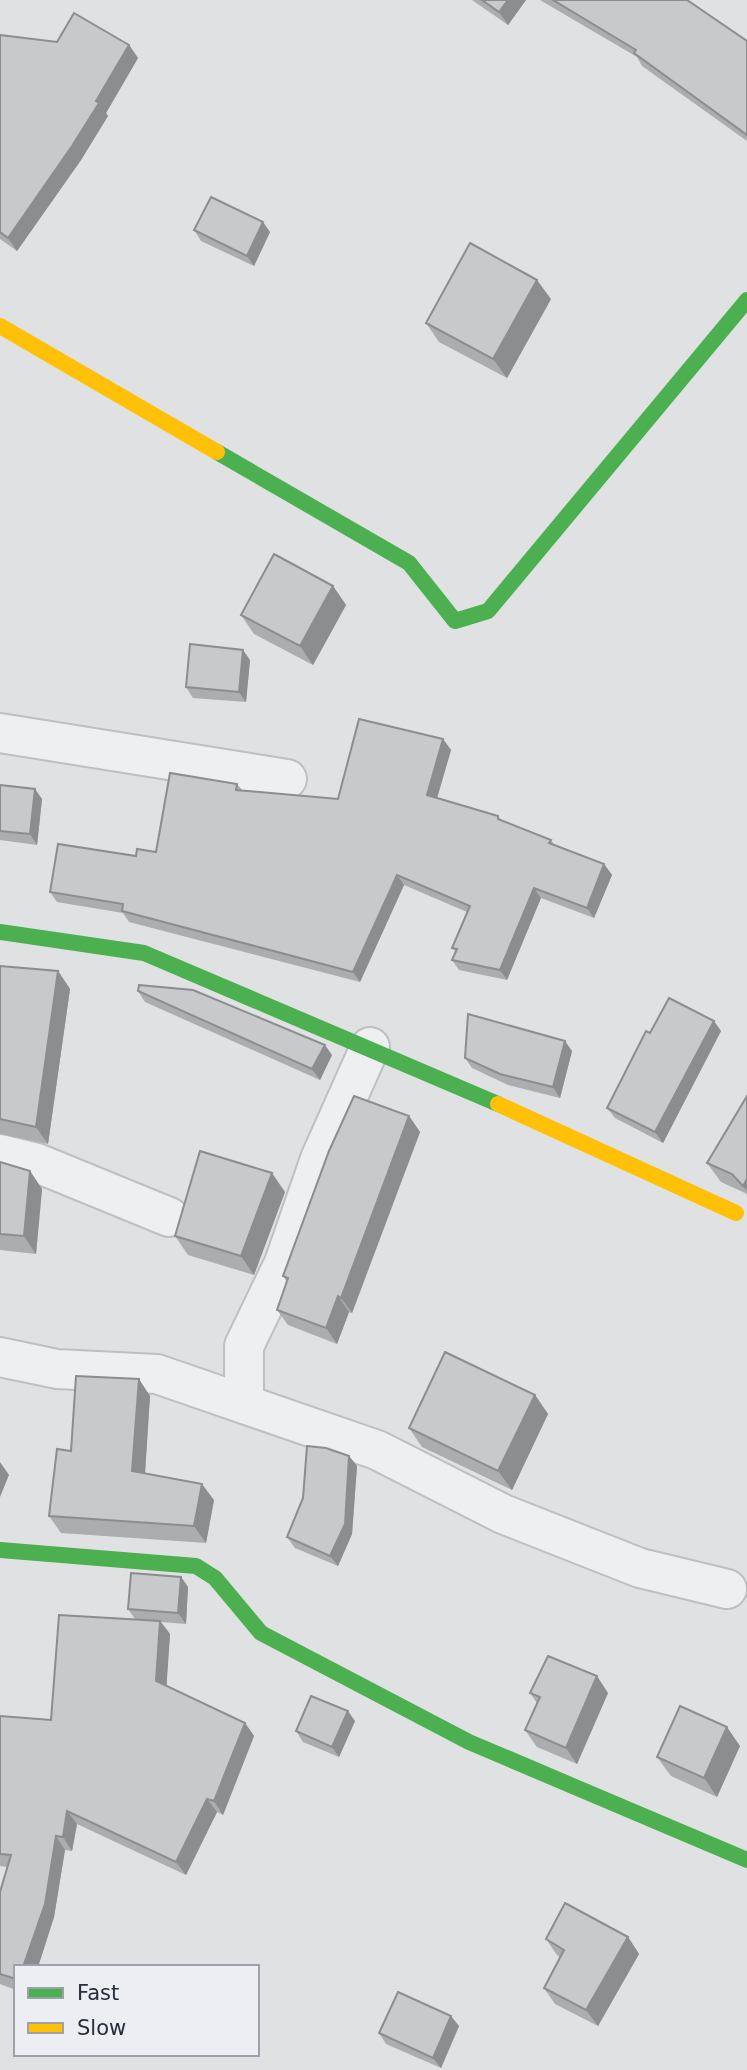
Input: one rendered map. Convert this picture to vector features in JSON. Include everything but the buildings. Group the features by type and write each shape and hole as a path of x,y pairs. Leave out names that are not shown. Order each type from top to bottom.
{"street":[{"path":"0,326 409,563 455,621 488,611 747,300"},
{"path":"0,733 287,779"},
{"path":"0,932 144,953 370,1047 736,1213"},
{"path":"244,1403 244,1346 284,1263 320,1159 370,1047"},
{"path":"0,1154 37,1163 169,1217"},
{"path":"0,1357 57,1369 158,1374 377,1450 503,1514 640,1568 727,1589"},
{"path":"0,1550 196,1566 215,1578 261,1633 469,1742 747,1860"}],"traffic: fast":[{"path":"217,452 409,563 455,621 488,611 747,300"},
{"path":"0,932 144,953 498,1104"},
{"path":"0,1550 196,1566 215,1578 261,1633 469,1742 747,1860"}],"traffic: slow":[{"path":"0,326 217,452"},
{"path":"498,1104 736,1213"}]}
